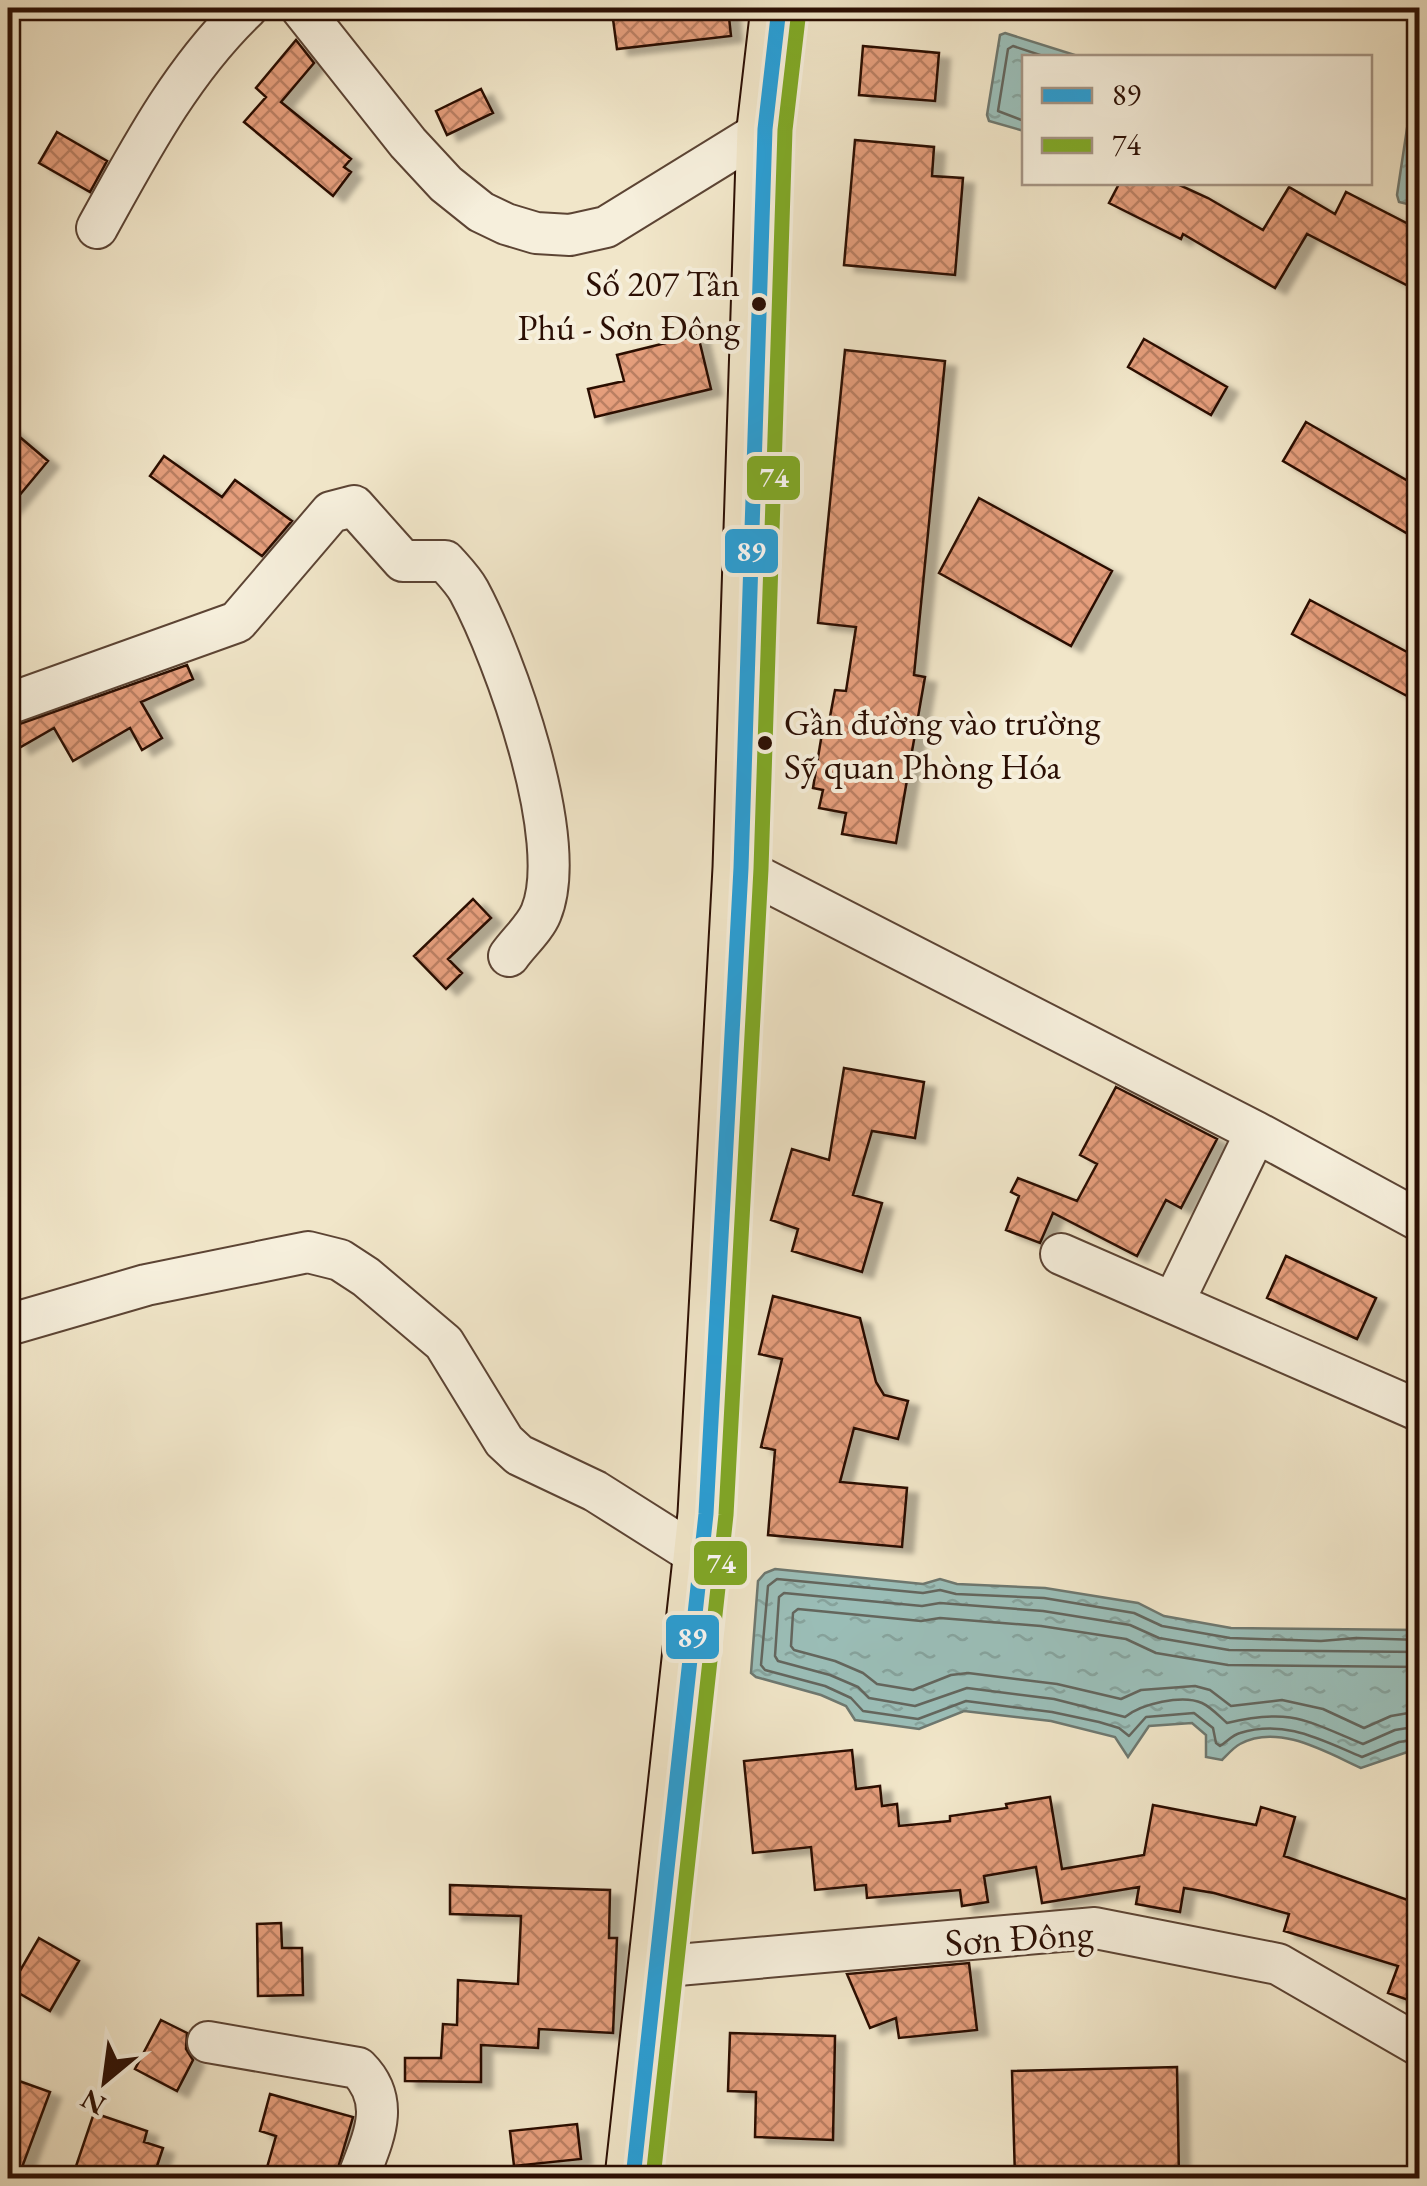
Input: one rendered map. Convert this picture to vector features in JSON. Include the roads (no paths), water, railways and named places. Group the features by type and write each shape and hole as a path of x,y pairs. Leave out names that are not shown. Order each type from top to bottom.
{"highway":[{"path":"633,2178 707,1495 740,868 765,129 780,8"}],"street":[{"path":"97,228 166,106 203,56 247,8"},
{"path":"300,8 408,143 446,184 481,212 536,233 570,235 606,227 765,129"},
{"path":"8,704 237,622 332,512 354,506 403,562 446,561 468,588 518,708 546,814 547,880 541,914 508,956"},
{"path":"740,868 1256,1132 1420,1221"},
{"path":"1173,1304 1256,1132"},
{"path":"8,1325 146,1285 308,1252 340,1260 444,1343 504,1441 518,1455 595,1491 701,1558"},
{"path":"1060,1254 1420,1411"},
{"name":"Sơn Đông","path":"655,1967 1096,1928 1278,1964 1420,2046"},
{"path":"208,2042 358,2068 373,2083 379,2102 358,2178"}],"water":[{"path":"1005,33 1075,55 1022,55 1022,130 989,121 987,115 1000,35"},
{"path":"1413,111 1419,113 1419,207 1399,202 1397,195 1409,115"},
{"path":"775,1569 923,1584 940,1579 957,1584 1045,1588 1138,1603 1164,1616 1231,1628 1419,1630 1419,1748 1361,1768 1302,1742 1270,1737 1240,1744 1222,1760 1206,1757 1206,1735 1192,1723 1149,1726 1128,1757 1115,1737 1051,1721 964,1711 919,1729 855,1720 846,1706 751,1673 758,1581"}],"place":[{"name":"Số 207 Tân Phú - Sơn Đông","path":"759,304"},
{"name":"Gần đường vào trường Sỹ quan Phòng Hóa","path":"765,743"}]}
